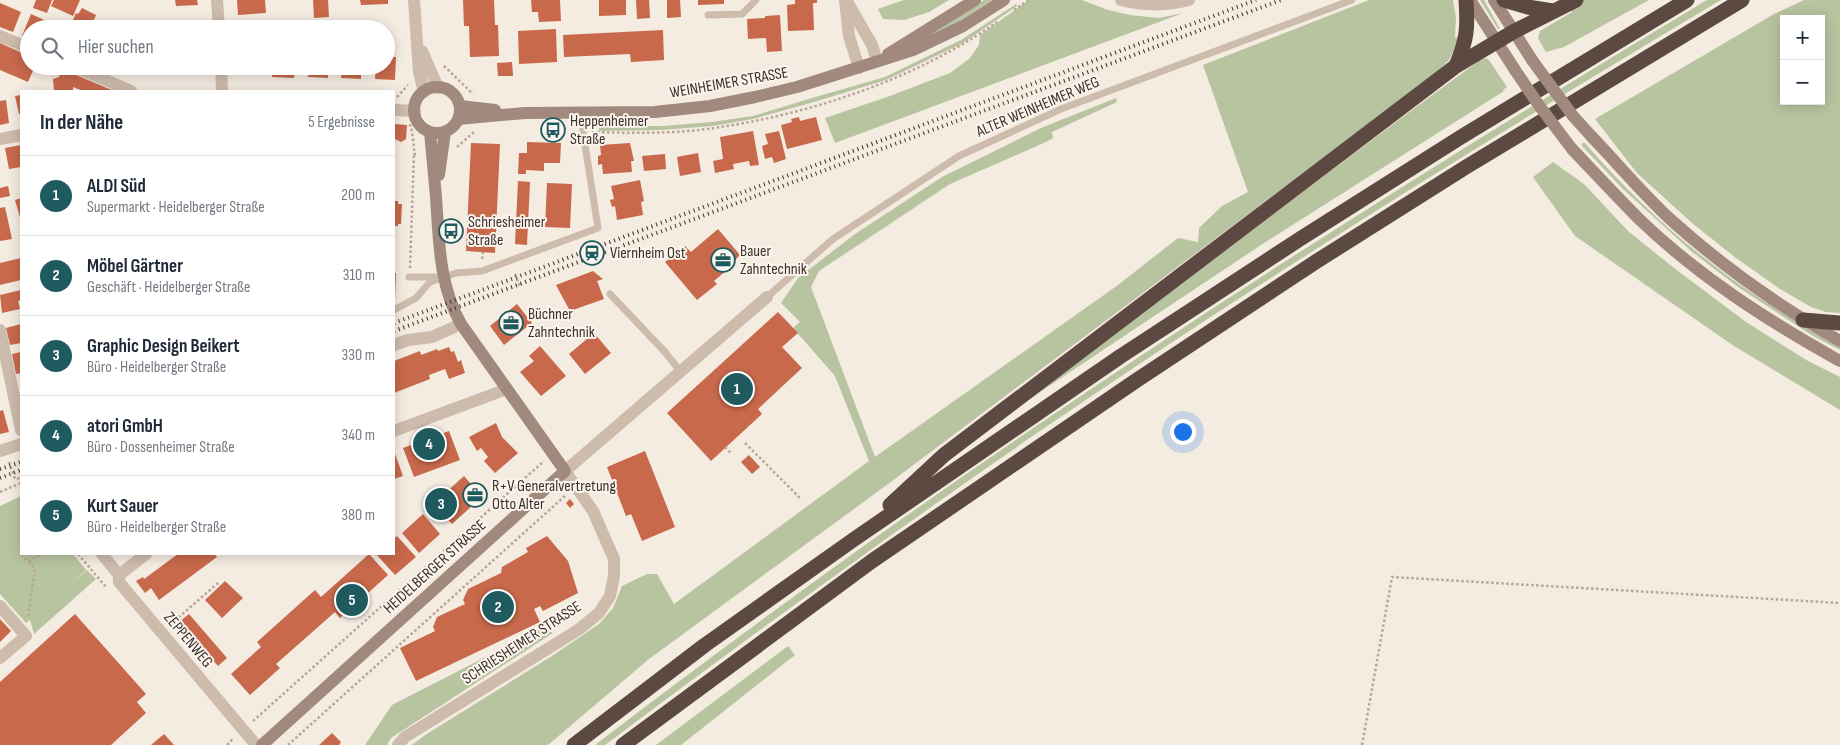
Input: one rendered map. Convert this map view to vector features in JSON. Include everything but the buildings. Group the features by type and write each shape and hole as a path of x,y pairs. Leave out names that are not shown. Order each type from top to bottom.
{"highway":[{"path":"1456,66 1468,28 1468,0"},
{"path":"1504,0 1528,7 1553,11"},
{"path":"853,540 944,455 1456,66 1496,41 1576,0"},
{"path":"574,745 705,646 853,540 1113,362 1302,237 1461,137 1687,0"},
{"path":"623,745 872,561 1121,390 1466,167 1742,0"},
{"path":"1725,10 1754,0"},
{"path":"1803,320 1840,323"}],"street":[{"path":"217,0 218,20"},
{"path":"414,0 419,72 424,92"},
{"path":"846,0 872,45 877,60"},
{"path":"846,0 849,36 859,68"},
{"name":"WEINHEIMER STRASSE","path":"460,106 525,113 583,114 655,112 710,106 797,87 859,68 877,60 975,0"},
{"name":"WEINHEIMER STRASSE","path":"877,60 905,53 931,43 963,26 1004,0"},
{"path":"1121,0 1158,5 1189,0"},
{"path":"1468,0 1538,104 1572,149 1639,219 1696,267 1748,307 1840,361"},
{"path":"1494,0 1532,60 1573,116 1670,218 1732,270 1803,320 1840,341"},
{"path":"416,35 438,88"},
{"path":"0,36 20,44"},
{"path":"94,75 129,90"},
{"path":"221,75 222,90"},
{"path":"438,88 452,93 457,98 460,106 455,125 445,132 437,133 430,132 419,124 415,111 417,100 424,92 438,88"},
{"path":"395,110 415,111"},
{"name":"WEINHEIMER STRASSE","path":"458,119 525,113"},
{"name":"SCHRIESHEIMER STRASSE","path":"398,745 405,736 578,630 599,613 610,596 614,576 614,559 593,512 461,324 449,302 438,239 430,132"},
{"name":"SCHRIESHEIMER STRASSE","path":"436,198 445,132"},
{"path":"0,139 20,135"},
{"name":"HEIDELBERGER STRASSE","path":"262,745 565,471 768,297"},
{"path":"395,345 408,340 432,337 461,324"},
{"path":"0,330 20,425"},
{"path":"395,431 507,389"},
{"path":"1,456 20,445"},
{"name":"ZEPPENWEG","path":"103,555 119,575 118,582 256,745"},
{"path":"119,575 145,555"},
{"path":"0,606 26,636 0,658"}],"lane":[{"path":"708,15 742,14 756,0"},
{"name":"ALTER WEINHEIMER WEG","path":"768,297 833,239 959,156 1061,109 1352,0"},
{"path":"395,309 416,298 430,282 456,273 482,271 598,228 583,132 583,114"},
{"path":"409,277 444,278"},
{"path":"610,294 665,352 680,371"}],"path":[{"path":"442,64 473,94"},
{"path":"395,97 412,79"},
{"path":"406,121 411,126 414,146 409,277"},
{"path":"454,150 469,135 479,130"},
{"path":"414,154 420,154"},
{"path":"592,246 597,258"},
{"path":"516,274 520,287"},
{"path":"744,443 801,499"},
{"path":"725,447 732,454"},
{"path":"227,745 552,454"},
{"path":"1,456 8,460 14,479 20,478"},
{"path":"0,492 20,483"},
{"path":"288,745 576,486"},
{"path":"22,555 34,569 26,636"},
{"path":"29,562 38,555"},
{"path":"1362,745 1392,577 1840,603"},
{"path":"161,633 218,583"}],"green space":[{"path":"904,0 949,0 929,12 904,20 883,19 878,9"},
{"path":"984,0 992,0 961,20 904,51"},
{"path":"1029,0 1082,0 1108,10 1130,15 1159,18 1183,13 835,143 825,118 950,73 969,59 979,45 980,35"},
{"path":"1369,0 1453,0 1456,18 1455,37 1460,38 1449,60 1435,74 884,487 649,659 548,745 412,745 599,624 613,608 622,586 647,574 657,574 674,604 869,461 835,376 793,328 800,322 781,303 798,278 855,234 942,177 1041,128 1116,98 1117,102 1052,132 1053,138 1046,142 950,184 819,271 811,287 875,457 1118,285 1178,238 1198,242 1199,228 1222,206 1248,192 1203,65"},
{"path":"1480,0 1484,0 1500,29 1498,29"},
{"path":"1563,0 1649,0 1564,47 1546,52 1538,38 1540,31 1572,12"},
{"path":"1707,0 1721,0 1548,104 1376,211 1121,376 874,548 605,745 595,745 831,569 1071,402 1386,197"},
{"path":"1804,0 1840,0 1840,313 1826,312 1811,307 1780,289 1736,258 1692,223 1637,173 1595,119 1774,14"},
{"path":"1016,4 1017,6 963,43 886,80 814,102 753,119 712,126 662,130 599,131 599,126 663,126 753,116 885,77 961,40"},
{"path":"1486,58 1507,87 1504,91 1264,243 1024,401 1416,107 1480,60"},
{"path":"1582,143 1585,143 1652,213 1702,256 1727,276 1795,321 1840,346 1840,350 1813,336 1738,287 1691,251 1622,188 1582,146"},
{"path":"1553,162 1584,184 1628,231 1746,322 1808,361 1840,377 1840,410 1734,346 1575,236 1533,177"},
{"path":"20,496 20,555 74,555 86,570 72,583 87,570 96,579 34,634 30,620 26,623 0,594 0,506"},
{"path":"544,627 553,633 391,738 387,745 365,745 392,705"},
{"path":"788,646 795,655 681,745 656,745"}],"railway":[{"path":"395,323 1256,0"},
{"path":"395,331 1281,0"},
{"path":"0,469 20,462"},
{"path":"0,478 20,470"}],"place":[{"name":"Heppenheimer Straße","path":"553,130"},
{"name":"Schriesheimer Straße","path":"451,231"},
{"name":"Viernheim Ost","path":"592,253"},
{"name":"Bauer Zahntechnik","path":"723,260"},
{"name":"Büchner Zahntechnik","path":"511,323"},
{"name":"ALDI Süd","path":"737,389"},
{"name":"atori GmbH","path":"429,444"},
{"name":"R+V Generalvertretung Otto Alter","path":"475,495"},
{"name":"Graphic Design Beikert","path":"441,504"},
{"name":"Kurt Sauer","path":"352,600"},
{"name":"Möbel Gärtner","path":"498,607"}]}
